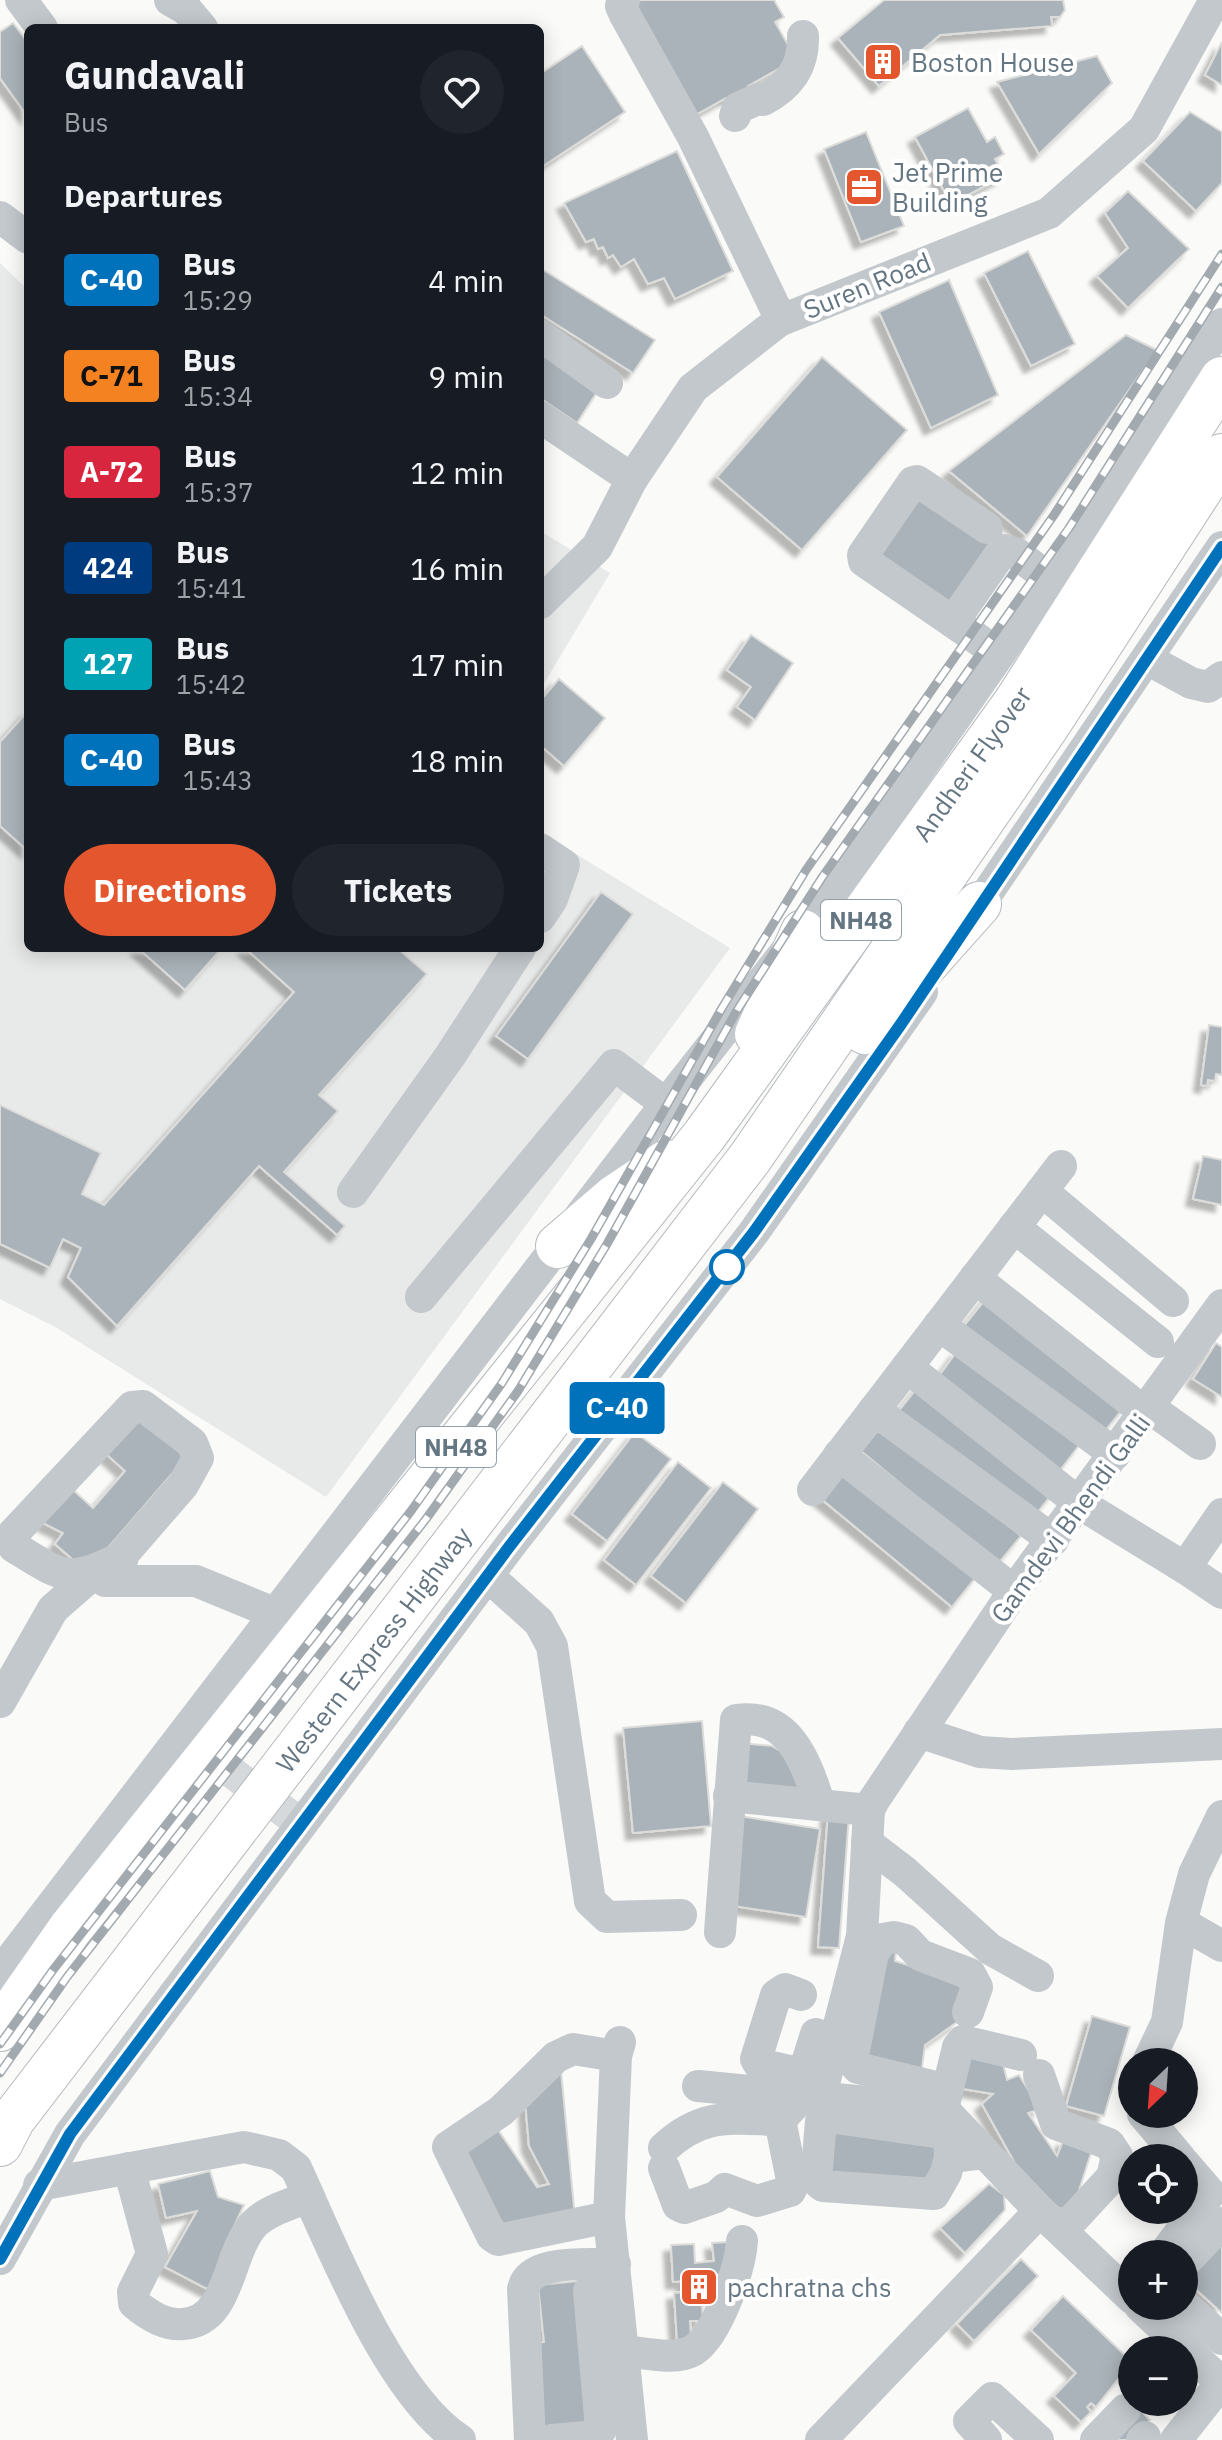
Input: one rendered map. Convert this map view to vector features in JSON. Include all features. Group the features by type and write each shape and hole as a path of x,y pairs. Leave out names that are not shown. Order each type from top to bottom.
{"highway":[{"name":"Andheri Flyover","path":"750,1158 1032,714 1222,379"},
{"name":"Andheri Flyover","path":"704,1136 1032,714 1222,456"},
{"path":"750,1158 979,904"},
{"path":"558,1246 615,1197 704,1136 726,1087 757,1034 803,932"},
{"name":"NH48","path":"0,2029 70,1929 704,1136"},
{"name":"Western Express Highway","path":"0,2144 13,2119 750,1158"}],"street":[{"path":"21,0 39,24"},
{"path":"170,0 186,9 199,24"},
{"path":"624,0 621,6 625,15 693,137 781,320"},
{"name":"Suren Road","path":"544,599 597,547 632,479 693,388 781,320 1049,213 1144,129 1215,0"},
{"path":"693,137 761,106 763,100 785,86 804,56 803,36"},
{"path":"0,217 24,235"},
{"path":"0,1973 666,1104 803,932 1051,580 1222,324"},
{"path":"544,338 607,383"},
{"path":"544,420 632,479"},
{"path":"987,528 917,481 913,482 863,555 864,561 999,654"},
{"path":"0,2259 70,2134 488,1576 754,1232 901,1024 1222,547"},
{"path":"953,622 1003,550 1009,549 1051,580"},
{"path":"1147,659 1191,683 1208,687 1222,677"},
{"path":"544,852 564,865 552,899 544,911"},
{"path":"353,1192 450,1056 517,952"},
{"path":"421,1297 614,1065 666,1104"},
{"path":"813,1490 1052,1178 1173,1301"},
{"path":"1014,1227 1158,1342"},
{"path":"975,1278 1139,1404 1200,1444"},
{"name":"Gamdevi Bhendi Galli","path":"869,1810 1014,1591 1115,1454 1139,1404 1222,1305"},
{"path":"939,1325 1115,1454"},
{"path":"907,1367 1079,1503 1222,1593"},
{"path":"0,1551 56,1578 85,1581 122,1570 183,1485 198,1458 192,1443 143,1406 132,1407 12,1535 14,1547 55,1572 86,1576 122,1570 196,1581 274,1613"},
{"path":"874,1410 1053,1540"},
{"path":"839,1455 1014,1591"},
{"path":"1185,1568 1222,1514"},
{"path":"488,1576 539,1622 552,1646 590,1901 607,1917 681,1915"},
{"path":"0,1702 53,1609 85,1581"},
{"path":"720,1932 734,1722 738,1719 765,1721 776,1726 805,1757 820,1805"},
{"path":"919,1732 980,1752 1012,1754 1222,1744"},
{"path":"707,2121 704,2087 766,2079 805,2069 862,1936 869,1810 729,1796"},
{"path":"1155,2048 1167,2022 1194,1874 1216,1855 1222,1816"},
{"path":"867,1843 905,1872 990,1949 1038,1976"},
{"path":"1184,1924 1222,1946"},
{"path":"968,2012 977,1987 970,1974 920,1955 906,1940 894,1937 883,1939 873,1953 852,2061 858,2068 935,2101 986,2148 1033,2200 1118,2283"},
{"path":"780,2120 793,2185 790,2191 757,2201 725,2189 716,2197 684,2208 678,2205 664,2158 690,2126 707,2121 780,2120 812,2095 819,2032 785,1989 771,2003 756,2059 766,2079 812,2095 935,2101"},
{"path":"935,2101 940,2040"},
{"path":"821,2440 1033,2200 1112,2177 1117,2156 1109,2144 1056,2124 1030,2065 963,2041 935,2101"},
{"path":"609,2217 498,2240 492,2236 448,2147 501,2111 556,2057 573,2049 618,2049 609,2217 632,2440"},
{"path":"1155,2128 1168,2144"},
{"path":"39,2185 244,2147 279,2155 296,2168 364,2316 424,2409 460,2440"},
{"path":"950,2157 986,2148"},
{"path":"129,2168 152,2254 133,2292 134,2303 170,2325 198,2322 213,2311 252,2226 265,2215 309,2197"},
{"path":"1198,2179 1210,2193 1198,2209"},
{"path":"1198,2248 1222,2223"},
{"path":"1175,2240 1187,2224"},
{"path":"625,2351 672,2355 694,2350 706,2336 737,2276 742,2241"},
{"path":"530,2440 523,2289 527,2277 539,2270 615,2264"},
{"path":"552,2440 597,2436 601,2429 589,2291"},
{"path":"1154,2439 1214,2376 1221,2338 1198,2317"},
{"path":"1156,2320 1214,2376"},
{"path":"986,2440 969,2421 992,2398 1038,2440"},
{"path":"1096,2440 1119,2416"}],"shaded area":[{"path":"0,263 24,286 24,952 544,952 544,834 730,948 326,1497 57,1328 0,1299"},
{"path":"544,533 610,573 544,683"}],"building":[{"path":"641,0 774,0 784,17 775,22 796,59 748,86 755,97 726,98 690,118 627,8"},
{"name":"Boston House","path":"884,0 1063,0 1065,10 1060,17 1051,17 1052,26 940,35 879,86 838,38"},
{"path":"13,23 24,38 24,111 0,78 0,32"},
{"path":"1222,42 1222,85 1205,75"},
{"path":"582,46 625,112 544,165 544,71"},
{"path":"1097,56 1112,83 1039,154 997,82"},
{"path":"968,108 987,142 995,137 1004,154 995,159 1004,176 951,204 915,137"},
{"path":"1190,112 1222,132 1222,183 1196,211 1143,161"},
{"name":"Jet Prime Building","path":"866,132 904,226 861,242 824,149"},
{"path":"677,151 733,271 675,299 664,278 648,284 634,259 621,267 613,255 608,258 603,247 598,249 594,239 586,242 564,203"},
{"path":"1128,191 1189,249 1128,308 1097,276 1128,248 1105,213"},
{"path":"1028,251 1075,344 1031,366 984,273"},
{"path":"544,271 655,340 633,373 544,317"},
{"path":"949,280 998,395 931,428 879,312"},
{"path":"1126,335 1157,350 1027,536 949,471"},
{"path":"544,351 599,389 577,423 544,401"},
{"path":"822,357 907,430 802,550 717,477"},
{"path":"915,484 1001,542 950,617 866,559"},
{"path":"751,635 793,663 755,720 737,707 751,687 727,670"},
{"path":"559,679 605,718 564,766 544,748 544,696"},
{"path":"24,715 24,847 0,826 0,742"},
{"path":"601,892 633,914 528,1059 496,1036"},
{"path":"142,952 218,952 185,990"},
{"path":"249,952 402,952 427,974 319,1095 338,1111 284,1172 345,1226 337,1235 259,1166 117,1326 68,1277 81,1248 63,1239 50,1268 0,1244 0,1105 101,1153 82,1194 104,1205 294,992"},
{"path":"1209,1025 1222,1027 1222,1075 1216,1074 1215,1081 1208,1080 1207,1086 1201,1085"},
{"path":"1203,1156 1222,1160 1222,1205 1193,1199"},
{"path":"988,1296 1126,1405 1097,1441 959,1332"},
{"path":"1216,1343 1222,1347 1222,1397 1193,1379"},
{"path":"958,1350 1080,1444 1055,1477 933,1384"},
{"path":"921,1383 1056,1489 1033,1518 898,1412"},
{"path":"140,1411 189,1454 87,1572 55,1544 63,1533 43,1523 72,1489 93,1508 125,1471 104,1452"},
{"path":"884,1423 1021,1536 998,1564 861,1451"},
{"path":"635,1432 671,1459 607,1541 572,1514"},
{"path":"678,1462 711,1488 636,1585 604,1560"},
{"path":"844,1466 977,1576 952,1607 819,1497"},
{"path":"723,1482 758,1509 686,1603 651,1576"},
{"path":"702,1721 711,1826 633,1833 623,1728"},
{"path":"740,1743 772,1746 804,1766 799,1797 736,1787"},
{"path":"828,1813 849,1815 839,1948 818,1947"},
{"path":"740,1816 820,1829 806,1917 727,1905"},
{"path":"884,1943 896,1947 895,1961 965,1983 957,2022 925,2045 921,2075 859,2062"},
{"path":"1092,2016 1130,2027 1124,2048 1118,2048 1118,2068 1104,2116 1066,2106"},
{"path":"959,2050 1001,2055 1007,2080 1019,2075 1040,2109 1028,2113 1057,2156 1064,2139 1092,2150 1072,2212 1036,2201 982,2104 993,2094 957,2088"},
{"path":"560,2060 575,2218 509,2232 455,2156 496,2127 537,2187 549,2184 529,2146 525,2100"},
{"path":"828,2124 940,2139 935,2184 822,2178"},
{"path":"210,2171 218,2197 244,2205 221,2254 217,2294 165,2267 197,2211 166,2218 158,2184"},
{"path":"989,2184 1004,2195 1005,2210 965,2253 940,2228"},
{"path":"1222,2232 1222,2313 1198,2292 1198,2258"},
{"name":"pachratna chs","path":"728,2242 730,2274 715,2275 716,2294 708,2295 709,2305 702,2305 703,2321 690,2321 691,2339 677,2340 674,2293 684,2292 683,2281 673,2282 671,2245 694,2244 695,2263 714,2261 712,2243"},
{"path":"1021,2259 1038,2276 974,2341 957,2324"},
{"path":"579,2281 595,2425 540,2431 530,2343 544,2342 538,2285"},
{"path":"1063,2296 1118,2349 1118,2380 1096,2407 1091,2403 1087,2407 1091,2412 1081,2422 1054,2396 1076,2373 1031,2330"},
{"path":"1124,2416 1146,2416 1150,2420 1131,2440 1100,2440"}],"tunnel":[{"path":"194,1744 301,1824"}],"railway":[{"path":"0,2044 53,1970 411,1511 502,1383 591,1239 722,1008 806,870 1054,515 1222,254"},
{"path":"0,2073 67,1977 426,1519 518,1391 607,1244 736,1012 823,876 1069,528 1222,287"}],"bus line":[{"name":"C-40","path":"0,2259 70,2134 509,1547 754,1232 901,1024 1222,547"}],"place":[{"name":"Boston House","path":"883,62"},
{"name":"Jet Prime Building","path":"864,187"},
{"name":"pachratna chs","path":"699,2287"}]}
